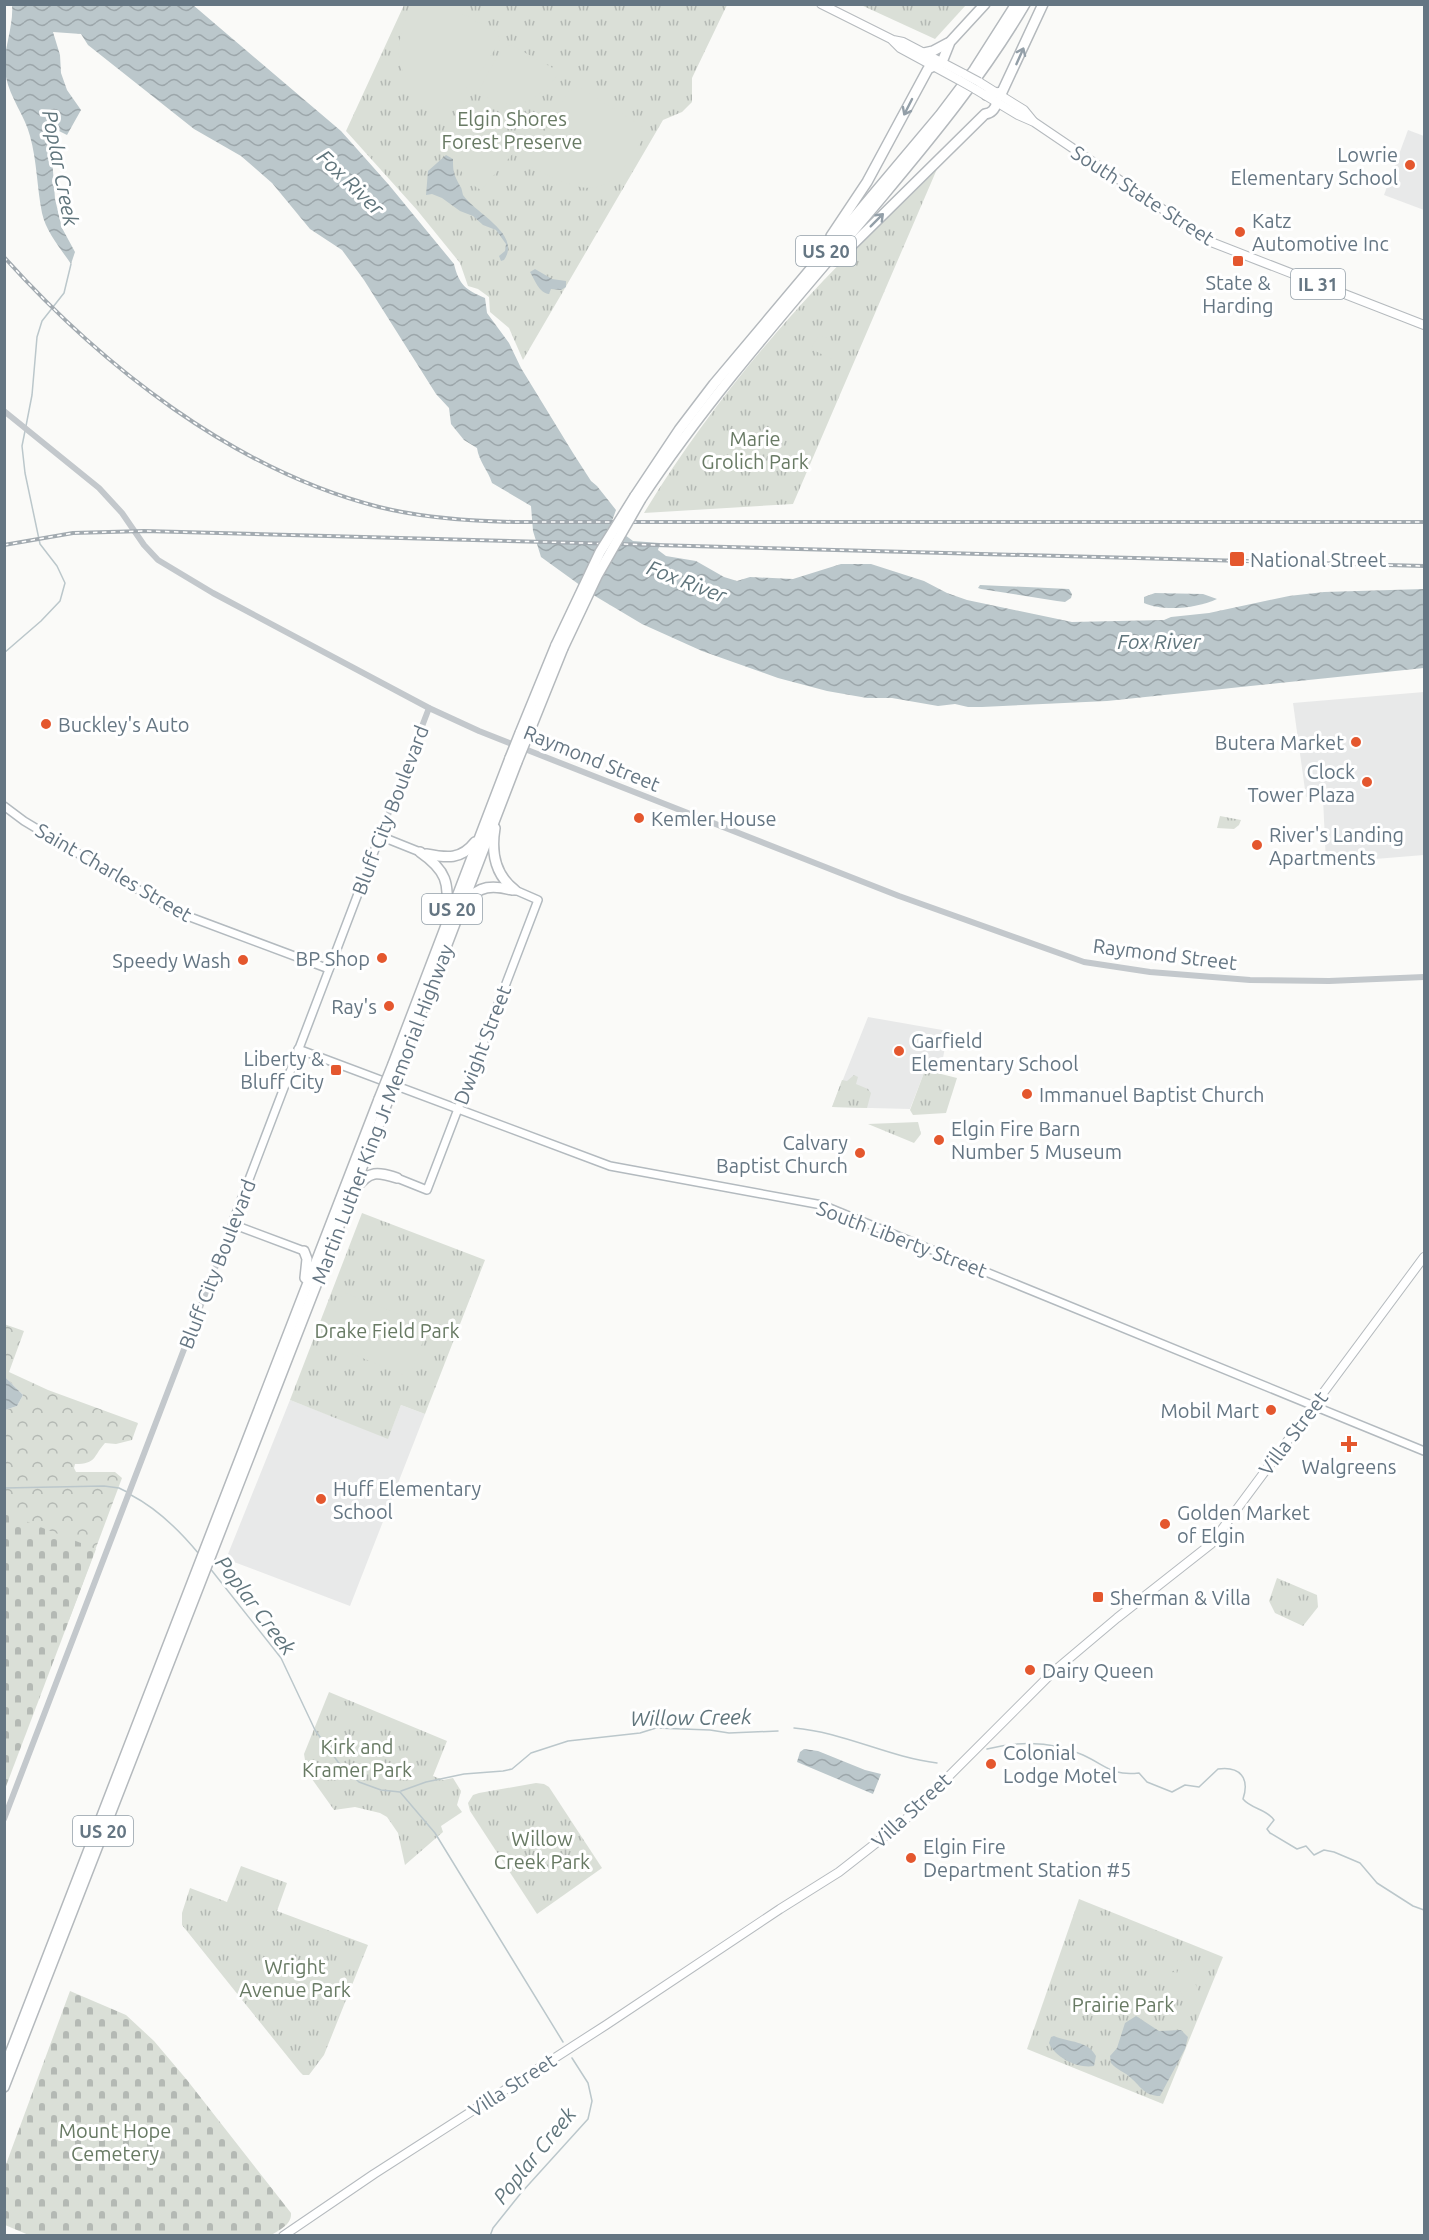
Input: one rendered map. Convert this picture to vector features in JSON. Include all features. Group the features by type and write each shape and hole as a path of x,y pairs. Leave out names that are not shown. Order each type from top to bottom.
{"highway":[{"path":"782,303 844,219 891,141 928,69 937,64 950,42 985,4"},
{"name":"Martin Luther King Jr Memorial Highway","path":"4,2087 202,1575 209,1548 289,1333 414,1022 441,938 480,835 559,646 638,497 679,430 714,384 940,115 974,70 1016,4"},
{"name":"Martin Luther King Jr Memorial Highway","path":"638,497 700,416 942,125 986,65 1025,4"},
{"path":"796,301 985,114 993,110 997,97 1010,77 1043,4"},
{"path":"924,53 950,42"},
{"path":"986,95 997,97"},
{"name":"Martin Luther King Jr Memorial Highway","path":"428,983 460,911 500,808 513,760"},
{"path":"500,808 494,835 494,859 505,883 515,890"},
{"path":"420,852 442,857 460,856 470,849 480,835"},
{"path":"420,852 435,862 443,873 447,886 448,900 441,938"},
{"path":"460,911 468,899 485,887 494,886 515,890"},
{"name":"Martin Luther King Jr Memorial Highway","path":"4,2069 198,1565 209,1548 351,1194 383,1101"},
{"path":"351,1194 363,1179 371,1174 397,1178"},
{"path":"289,1333 292,1313 308,1271 304,1251"}],"main road":[{"name":"South State Street","path":"821,4 893,40 903,42 924,53 937,64"},
{"name":"South State Street","path":"893,40 900,48 937,64 1024,110 1034,122 1211,242 1425,325"},
{"name":"South State Street","path":"977,86 986,95"},
{"name":"Saint Charles Street","path":"4,806 24,821 174,911 329,969"},
{"path":"380,836 420,852"},
{"name":"Bluff City Boulevard","path":"232,1224 380,836"},
{"name":"Dwight Street","path":"397,1178 427,1190 538,900 515,890"},
{"name":"South Liberty Street","path":"298,1049 617,1168 822,1205 1425,1451"},
{"path":"232,1224 304,1251"},
{"name":"Villa Street","path":"283,2235 615,2020 860,1857 903,1822 1061,1664 1188,1560 1211,1544 1425,1257"}],"street":[{"name":"Raymond Street","path":"4,411 99,488 122,513 144,545 158,560 213,593 429,708 479,731 905,898 1084,962 1149,972 1250,980 1329,981 1425,977"},
{"name":"Bluff City Boulevard","path":"380,836 429,708"},
{"name":"Bluff City Boulevard","path":"4,1819 232,1224"}],"shaded area":[{"name":"Lowrie Elementary School","path":"1408,130 1424,136 1424,210 1384,195"},
{"name":"Clock Tower Plaza","path":"1424,692 1424,855 1326,863 1323,798 1306,797 1293,703"},
{"name":"Garfield Elementary School","path":"868,1017 948,1031 940,1074 925,1070 910,1109 832,1107"},
{"name":"Huff Elementary School","path":"290,1400 388,1438 401,1405 425,1414 350,1606 226,1559"}],"green space":[{"path":"412,4 446,5 498,33 500,41 485,65 446,113 416,90 401,67 400,39"},
{"name":"Elgin Shores Forest Preserve","path":"404,5 727,5 692,78 692,102 682,112 663,120 523,360 509,328 490,312 489,297 478,289 468,286 460,263 417,210 346,131"},
{"path":"861,5 966,5 935,39"},
{"path":"511,45 560,72 542,92 523,103 503,103 478,93 496,59"},
{"path":"579,87 648,130 622,170 610,181 598,187 585,188 569,184 525,164 569,91"},
{"path":"468,118 514,142 516,150 481,190 464,176 457,157 458,138"},
{"name":"Marie Grolich Park","path":"937,169 793,504 644,513 705,421 750,363 837,267"},
{"path":"819,334 841,346 834,360 811,349"},
{"path":"1220,816 1241,820 1234,829 1217,828"},
{"path":"925,1070 957,1078 946,1113 913,1115 910,1110"},
{"path":"854,1075 858,1077 856,1084 868,1089 871,1093 867,1108 832,1107 842,1080 847,1081"},
{"path":"918,1122 921,1134 914,1143 868,1124"},
{"name":"Drake Field Park","path":"362,1213 485,1260 425,1414 401,1405 388,1439 290,1400"},
{"path":"343,1292 429,1326 409,1377 323,1342"},
{"path":"4,1324 24,1331 9,1372 48,1390 138,1423 132,1440 116,1444 105,1443 91,1461 75,1464 76,1472 115,1472 122,1478 69,1620 5,1597 5,1410 17,1406 23,1395 5,1377"},
{"path":"5,1513 96,1549 5,1789"},
{"path":"1277,1578 1317,1595 1318,1607 1303,1626 1275,1613 1269,1601"},
{"name":"Kirk and Kramer Park","path":"329,1692 447,1741 433,1776 443,1780 453,1778 461,1791 457,1805 462,1812 441,1826 443,1832 405,1865 398,1833 387,1817 355,1807 334,1810 307,1772 304,1754"},
{"name":"Willow Creek Park","path":"536,1783 549,1787 602,1868 537,1914 470,1811 468,1803 473,1795 479,1793"},
{"name":"Wright Avenue Park","path":"241,1866 287,1883 277,1911 368,1945 324,2055 309,2075 303,2075 300,2072 182,1925 182,1913 190,1888 227,1902"},
{"name":"Prairie Park","path":"1079,1899 1223,1957 1163,2104 1027,2049"},
{"path":"1182,1960 1200,1967 1194,1981 1199,1992 1192,1999 1184,1997 1180,1991 1170,1992 1164,1985 1165,1979 1173,1972 1177,1973"},
{"name":"Mount Hope Cemetery","path":"70,1991 126,2015 154,2041 291,2213 284,2227 270,2236 31,2236 5,2225 5,2167"}],"water":[{"name":"Fox River","path":"12,5 193,5 341,131 454,264 464,286 485,298 487,313 509,343 521,368 573,453 591,481 616,510 612,521 613,526 633,541 660,543 658,550 666,556 696,561 724,577 737,581 750,577 793,579 841,564 871,564 924,581 967,600 1072,622 1164,620 1289,596 1324,592 1424,589 1424,668 1107,701 982,707 955,704 938,706 827,691 778,678 702,651 642,624 595,596 541,557 533,531 531,506 492,483 477,448 464,440 451,424 449,408 436,394 364,280 342,250 310,229 272,183 241,156 194,129 88,45 81,34 53,32 60,55 61,73 67,90 81,110 67,135 49,121 55,137 52,157 55,199 62,228 75,252 71,264 54,240 44,220 30,136 6,77 5,59"},
{"path":"446,155 453,159 454,173 463,195 495,225 507,242 508,251 504,260 501,261 499,256 505,251 506,244 496,230 483,225 473,216 460,211 442,198 432,194 426,195 428,171"},
{"path":"535,269 552,279 566,281 566,287 561,290 551,289 549,294 546,293 538,286 530,272"},
{"path":"980,585 1069,589 1072,594 1071,598 1065,602 981,589 978,588"},
{"path":"1155,593 1203,594 1217,599 1181,608 1152,606 1144,603 1144,597"},
{"path":"5,1377 23,1395 17,1406 5,1410"},
{"path":"804,1749 818,1751 881,1774 873,1794 797,1762 800,1752"},
{"path":"1136,2016 1159,2031 1181,2030 1188,2037 1185,2049 1160,2096 1147,2093 1111,2063 1110,2056 1117,2048 1125,2023"},
{"path":"1051,2037 1088,2047 1096,2056 1094,2066 1081,2066 1062,2058 1049,2043"}],"waterway":[{"name":"Poplar Creek","path":"26,426 32,395 37,337 42,321 64,293 71,264"},
{"name":"Poplar Creek","path":"4,653 60,601 65,583 57,566 40,544 25,473 22,446 25,431"},
{"name":"Poplar Creek","path":"4,1488 104,1486 119,1488 127,1492"},
{"name":"Poplar Creek","path":"131,1495 168,1521 199,1554"},
{"name":"Willow Creek","path":"209,1567 281,1658 315,1730 338,1762 359,1782 381,1790 400,1792 435,1833 563,2042"},
{"name":"Willow Creek","path":"401,1791 426,1782 464,1774 512,1769 531,1753 568,1741 640,1733 656,1728 729,1733 778,1731"},
{"name":"Willow Creek","path":"794,1728 830,1734 901,1756 937,1763"},
{"name":"Willow Creek","path":"987,1749 1024,1744 1060,1747 1072,1750 1115,1772 1139,1773 1147,1782 1172,1792 1185,1785 1199,1787 1218,1769 1232,1769 1244,1779 1243,1799 1267,1813 1274,1820 1267,1829 1270,1833 1297,1849 1306,1846 1314,1855 1324,1850 1360,1863 1377,1883 1413,1906 1424,1910"},
{"name":"Poplar Creek","path":"490,2236 493,2228 521,2193 588,2119 592,2101 588,2083 572,2058"}],"railway":[{"path":"4,257 42,298 127,374 174,409 222,440 273,468 325,490 379,507 412,514 514,522 1424,522"},
{"path":"4,545 73,533 144,531 1424,566"}],"place":[{"name":"Lowrie Elementary School","path":"1410,165"},
{"name":"Katz Automotive Inc","path":"1240,232"},
{"name":"State & Harding","path":"1238,261"},
{"name":"National Street","path":"1237,559"},
{"name":"Buckley's Auto","path":"46,724"},
{"name":"Butera Market","path":"1356,742"},
{"name":"Clock Tower Plaza","path":"1367,782"},
{"name":"Kemler House","path":"639,818"},
{"name":"River's Landing Apartments","path":"1257,845"},
{"name":"BP Shop","path":"382,958"},
{"name":"Speedy Wash","path":"243,960"},
{"name":"Ray's","path":"389,1006"},
{"name":"Garfield Elementary School","path":"899,1051"},
{"name":"Liberty & Bluff City","path":"336,1070"},
{"name":"Immanuel Baptist Church","path":"1027,1094"},
{"name":"Elgin Fire Barn Number 5 Museum","path":"939,1140"},
{"name":"Calvary Baptist Church","path":"860,1153"},
{"name":"Mobil Mart","path":"1271,1410"},
{"name":"Walgreens","path":"1349,1444"},
{"name":"Huff Elementary School","path":"321,1499"},
{"name":"Golden Market of Elgin","path":"1165,1524"},
{"name":"Sherman & Villa","path":"1098,1597"},
{"name":"Dairy Queen","path":"1030,1670"},
{"name":"Colonial Lodge Motel","path":"991,1764"},
{"name":"Elgin Fire Department Station #5","path":"911,1858"}]}
